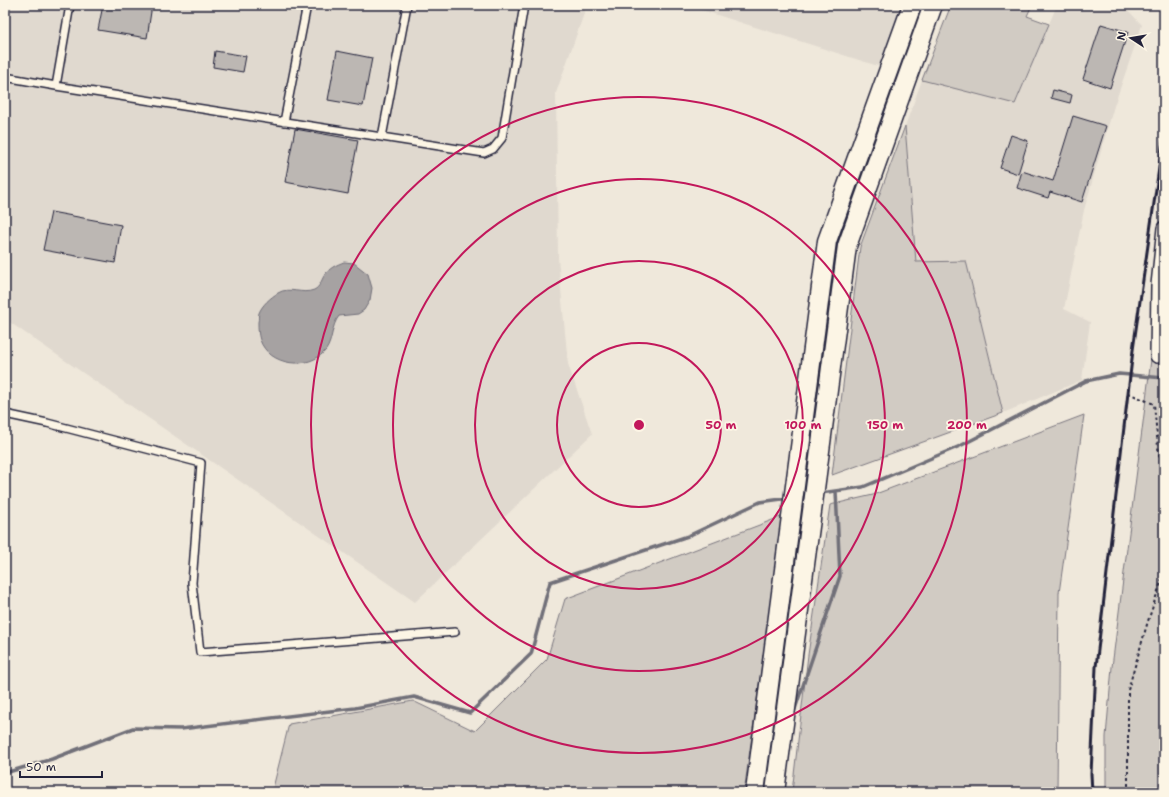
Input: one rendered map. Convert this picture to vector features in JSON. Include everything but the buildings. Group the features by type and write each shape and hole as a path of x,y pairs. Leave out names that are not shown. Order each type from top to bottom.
{"street":[{"path":"755,792 828,241 912,5"},
{"path":"775,792 847,246 933,5"},
{"path":"1157,356 1158,285 1164,228"}],"lane":[{"path":"56,86 70,5"},
{"path":"284,122 307,5"},
{"path":"382,137 407,5"},
{"path":"5,77 484,153 493,149 502,138 524,5"},
{"path":"5,414 47,423 201,463 192,583 200,652 455,632"}],"path":[{"path":"1128,393 1154,404 1158,446 1164,482"},
{"path":"1128,792 1128,690 1164,573"}],"shaded area":[{"path":"5,5 587,5 556,93 558,258 568,364 592,434 415,602 5,319"},
{"path":"686,5 903,5 881,67"},
{"path":"951,5 1032,5 1027,16 1049,24 1015,104 922,80"},
{"path":"1057,5 1123,5 1142,25 1114,106 1084,210 1064,309 1090,322 1082,380 1003,413 966,262 916,262 905,126 922,80 1015,104"},
{"path":"905,126 916,262 966,261 1003,413 832,475 860,247"},
{"path":"1164,257 1164,792 1106,792 1106,737 1112,667"},
{"path":"344,262 354,263 368,274 372,288 370,300 364,310 358,314 339,316 336,320 330,342 326,350 319,357 310,361 290,363 280,360 272,355 265,349 259,336 259,315 262,307 272,297 282,291 291,290 305,292 316,289 330,269"},
{"path":"1084,415 1059,593 1057,792 792,792 808,655 830,505 873,495"},
{"path":"783,516 744,792 272,792 289,724 413,701 475,731 547,659 565,599"}],"waterway":[{"path":"821,493 863,487 960,446 1086,381 1119,374 1164,378"},
{"path":"793,715 840,576 836,491"},
{"path":"5,773 52,759 133,728 181,729 355,708 414,697 470,713 531,654 550,582 688,536 760,502 789,498"}],"railway":[{"path":"1092,792 1091,774 1096,667 1133,350 1164,133"}]}
